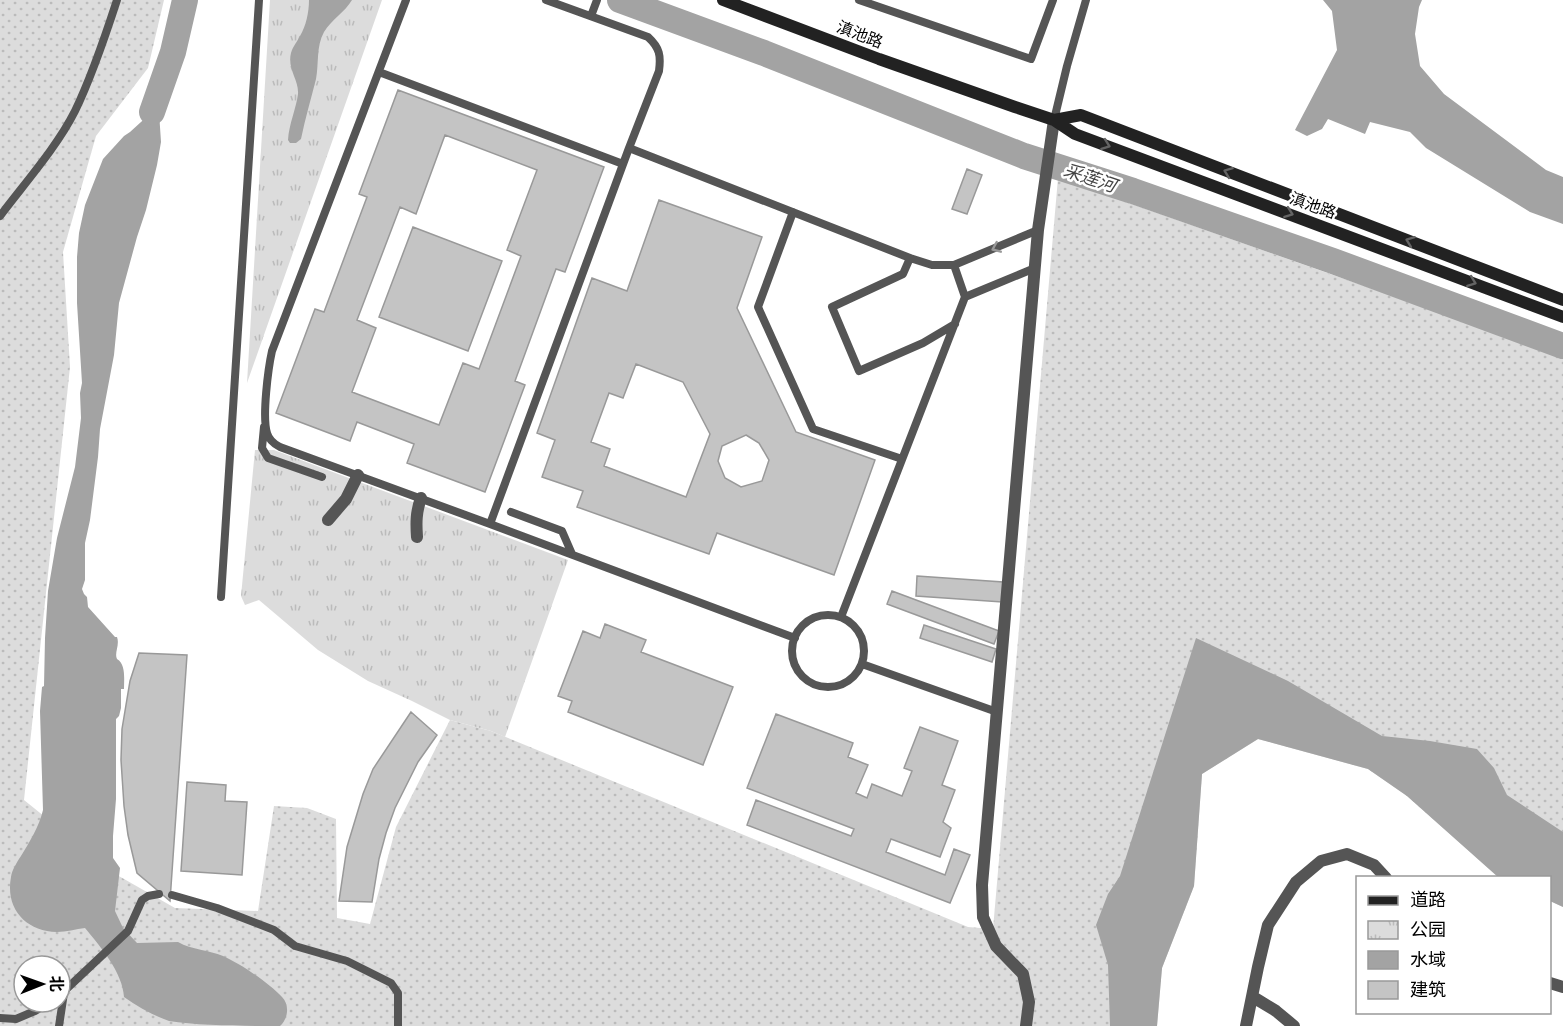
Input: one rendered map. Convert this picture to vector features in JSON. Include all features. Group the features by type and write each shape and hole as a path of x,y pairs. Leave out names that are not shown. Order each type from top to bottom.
{"main road":[{"name":"滇池路","path":"723,0 879,59 1054,120 1075,134 1563,316"},
{"name":"滇池路","path":"1054,120 1081,115 1563,300"}],"street":[{"path":"1026,1026 1029,1002 1023,974 996,946 983,917 982,885 1038,230 1054,120"},
{"path":"328,520 346,499 358,475"},
{"path":"417,537 417,509 421,498"},
{"path":"1246,1026 1268,925 1296,882 1321,861 1347,854 1374,865 1384,876"},
{"path":"1253,997 1276,1011 1294,1026"}],"lane":[{"path":"0,216 52,147 74,112 99,54 117,0"},
{"path":"221,597 259,0"},
{"path":"322,477 268,458 262,448 268,368 272,351 406,0"},
{"path":"490,524 659,71 661,58 660,51 648,37 546,0"},
{"path":"591,16 597,0"},
{"path":"859,0 1031,59 1053,0"},
{"path":"1054,120 1086,0"},
{"path":"379,72 623,164"},
{"path":"629,148 932,265 954,265 1038,230"},
{"path":"793,212 758,307 813,429 902,459"},
{"path":"910,258 903,274 832,307 859,371 923,343 955,324"},
{"path":"841,617 966,297 954,265"},
{"path":"966,297 1035,268"},
{"path":"265,423 268,435 280,447 795,638"},
{"path":"512,512 562,531 572,554"},
{"path":"819,616 841,617 851,623 863,642 862,664 855,675 834,687 810,682 800,674 794,663 792,650 795,638 800,628 819,616"},
{"path":"862,664 997,712"},
{"path":"72,984 128,931 142,900 159,894"},
{"path":"172,895 217,908 274,930 295,946 347,961 391,983 398,993 398,1026"},
{"path":"0,1018 16,1019 28,1014"}],"green space":[{"path":"0,0 164,0 148,68 96,136 63,252 70,367 24,800 117,875 175,908 258,911 274,806 307,808 336,819 337,918 370,924 396,827 450,720 491,731 968,927 993,929 1058,178 1563,356 1563,907 1551,901 1551,876 1497,876 1407,796 1368,769 1258,739 1202,774 1194,886 1162,968 1157,1026 0,1026"},
{"path":"270,0 382,0 247,383"},
{"path":"255,450 274,450 568,560 505,737 450,720 368,681 318,650 259,600 245,605 241,596"}],"water":[{"path":"309,0 352,0 321,37 316,79 301,139 296,143 290,143 288,140 298,94 290,59 308,14"},
{"path":"1323,0 1422,0 1415,34 1420,66 1444,94 1546,170 1563,177 1563,224 1530,212 1426,148 1410,132 1370,122 1365,134 1328,119 1322,129 1307,136 1295,130 1337,50 1332,11"},
{"path":"152,112 159,112 161,142 146,210 119,303 114,355 100,429 90,520 85,543 85,580 82,589 87,597 88,607 117,637 116,657 122,664 124,672 121,708 116,719 113,858 120,868 115,911 123,928 137,943 178,942 223,956 254,974 285,1000 287,1012 280,1026 181,1023 169,1021 151,1013 124,997 123,988 115,969 85,928 64,932 46,931 27,923 20,916 11,899 12,872 34,834 43,810 40,711 42,687 44,686 48,591 57,538 75,467 81,418 82,383 77,303 79,233 85,205 103,159 124,136"},
{"path":"1196,638 1288,681 1382,736 1477,749 1494,768 1507,795 1563,832 1563,907 1551,901 1551,876 1497,876 1407,796 1368,769 1258,739 1202,774 1194,886 1162,968 1157,1026 1110,1026 1108,965 1096,925 1108,894 1120,876"}],"building":[{"path":"398,90 604,167 565,272 556,269 515,381 525,385 485,492 407,463 414,444 357,422 350,441 276,413 315,309 324,312 367,197 359,194","holes":["445,135 537,170 507,250 521,256 479,369 463,363 439,425 352,392 376,328 357,320 400,207 416,214"]},
{"path":"967,169 982,175 967,214 952,209"},
{"path":"659,200 762,237 737,308 796,432 875,460 834,575 717,533 709,554 577,507 583,491 542,477 555,440 537,433 592,278 627,291","holes":["636,364 683,382 710,434 686,497 604,466 610,449 591,442 609,393 623,398"]},
{"path":"413,227 502,261 468,351 379,317"},
{"path":"746,435 759,443 769,460 762,481 741,487 725,478 718,461 722,446"},
{"path":"917,576 1003,582 1002,602 916,596"},
{"path":"892,591 999,631 994,644 887,604"},
{"path":"605,624 646,640 641,652 733,687 703,765 568,712 572,701 558,696 583,631 600,638"},
{"path":"924,625 996,649 992,662 920,638"},
{"path":"139,653 187,655 170,901 137,873 124,806 121,760 122,729 130,681"},
{"path":"411,712 437,735 418,762 395,808 379,859 372,902 339,901 347,847 363,794 373,769"},
{"path":"776,714 853,743 848,757 868,765 856,793 867,798 872,784 902,796 912,771 904,768 920,727 958,741 942,785 955,790 943,822 951,828 940,857 891,839 886,852 945,875 954,849 970,855 950,903 747,825 756,800 851,836 854,829 747,788"},
{"path":"187,782 226,785 225,801 247,802 242,875 181,871"}],"waterway":[{"path":"152,112 173,52 185,0"},
{"name":"采莲河","path":"620,0 764,53 1024,156 1133,191 1333,261 1563,346"}]}
